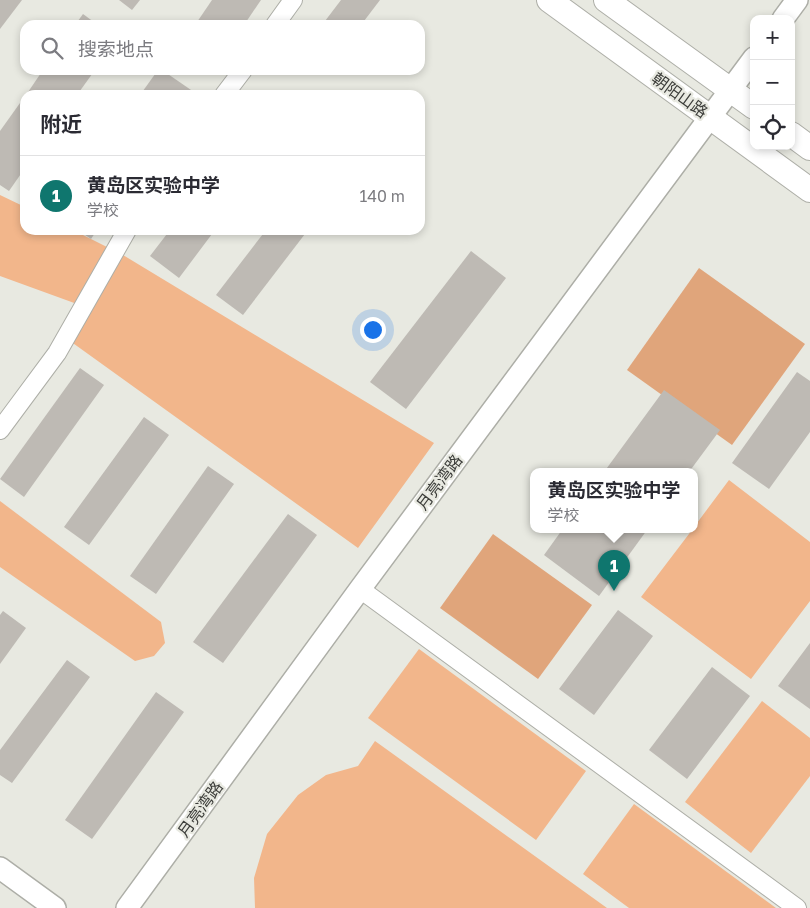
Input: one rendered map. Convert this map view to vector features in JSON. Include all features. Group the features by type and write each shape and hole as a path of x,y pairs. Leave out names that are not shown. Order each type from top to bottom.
{"main road":[{"name":"朝阳山路","path":"549,0 810,190"},
{"name":"朝阳山路","path":"606,0 752,105"},
{"path":"795,137 810,148"}],"street":[{"path":"279,20 293,0"},
{"path":"786,15 797,0"},
{"name":"月亮湾路","path":"128,908 360,589 752,60"},
{"path":"228,90 238,75"},
{"path":"0,430 58,353 124,235"},
{"path":"360,589 796,908"},
{"path":"0,868 55,908"}],"shaded area":[{"path":"0,195 20,205 20,235 83,235 123,255 434,443 358,548 70,341 88,308 0,276"},
{"path":"699,268 805,344 732,445 627,370"},
{"path":"729,480 810,542 810,601 751,679 641,597 690,533 698,533 698,522"},
{"path":"0,501 161,622 165,643 154,656 135,661 0,567"},
{"path":"493,534 592,605 538,679 440,608"},
{"path":"419,649 586,771 536,840 368,718"},
{"path":"762,701 810,738 810,776 751,853 685,802"},
{"path":"375,741 607,908 255,908 254,878 267,834 298,795 326,775 358,766"},
{"path":"634,804 776,908 629,908 583,874"}],"building":[{"path":"0,0 22,0 0,29"},
{"path":"119,0 140,0 132,10"},
{"path":"212,0 261,0 247,20 198,20"},
{"path":"341,0 380,0 365,20 326,20"},
{"path":"83,14 91,20 79,20"},
{"path":"40,75 91,75 81,90 29,90"},
{"path":"154,75 169,75 191,90 144,90"},
{"path":"20,103 20,175 9,191 0,185 0,131"},
{"path":"85,235 94,235 91,239"},
{"path":"166,235 211,235 179,278 150,256"},
{"path":"262,235 304,235 243,315 216,295"},
{"path":"471,251 506,278 406,409 370,382"},
{"path":"80,368 104,385 24,497 0,479"},
{"path":"797,372 810,381 810,432 769,489 732,463"},
{"path":"664,390 720,430 692,468 607,468"},
{"path":"144,417 169,435 89,545 64,527"},
{"path":"208,466 234,484 156,594 130,576"},
{"path":"288,514 317,535 223,663 193,642"},
{"path":"560,533 645,533 599,596 544,555"},
{"path":"618,610 653,636 594,715 559,689"},
{"path":"3,611 26,628 0,664 0,615"},
{"path":"810,643 810,709 778,686"},
{"path":"67,660 90,677 12,783 0,775 0,750"},
{"path":"712,667 750,696 687,779 649,750"},
{"path":"156,692 184,712 92,839 65,820"}],"place":[{"name":"黄岛区实验中学","path":"614,591"}]}
